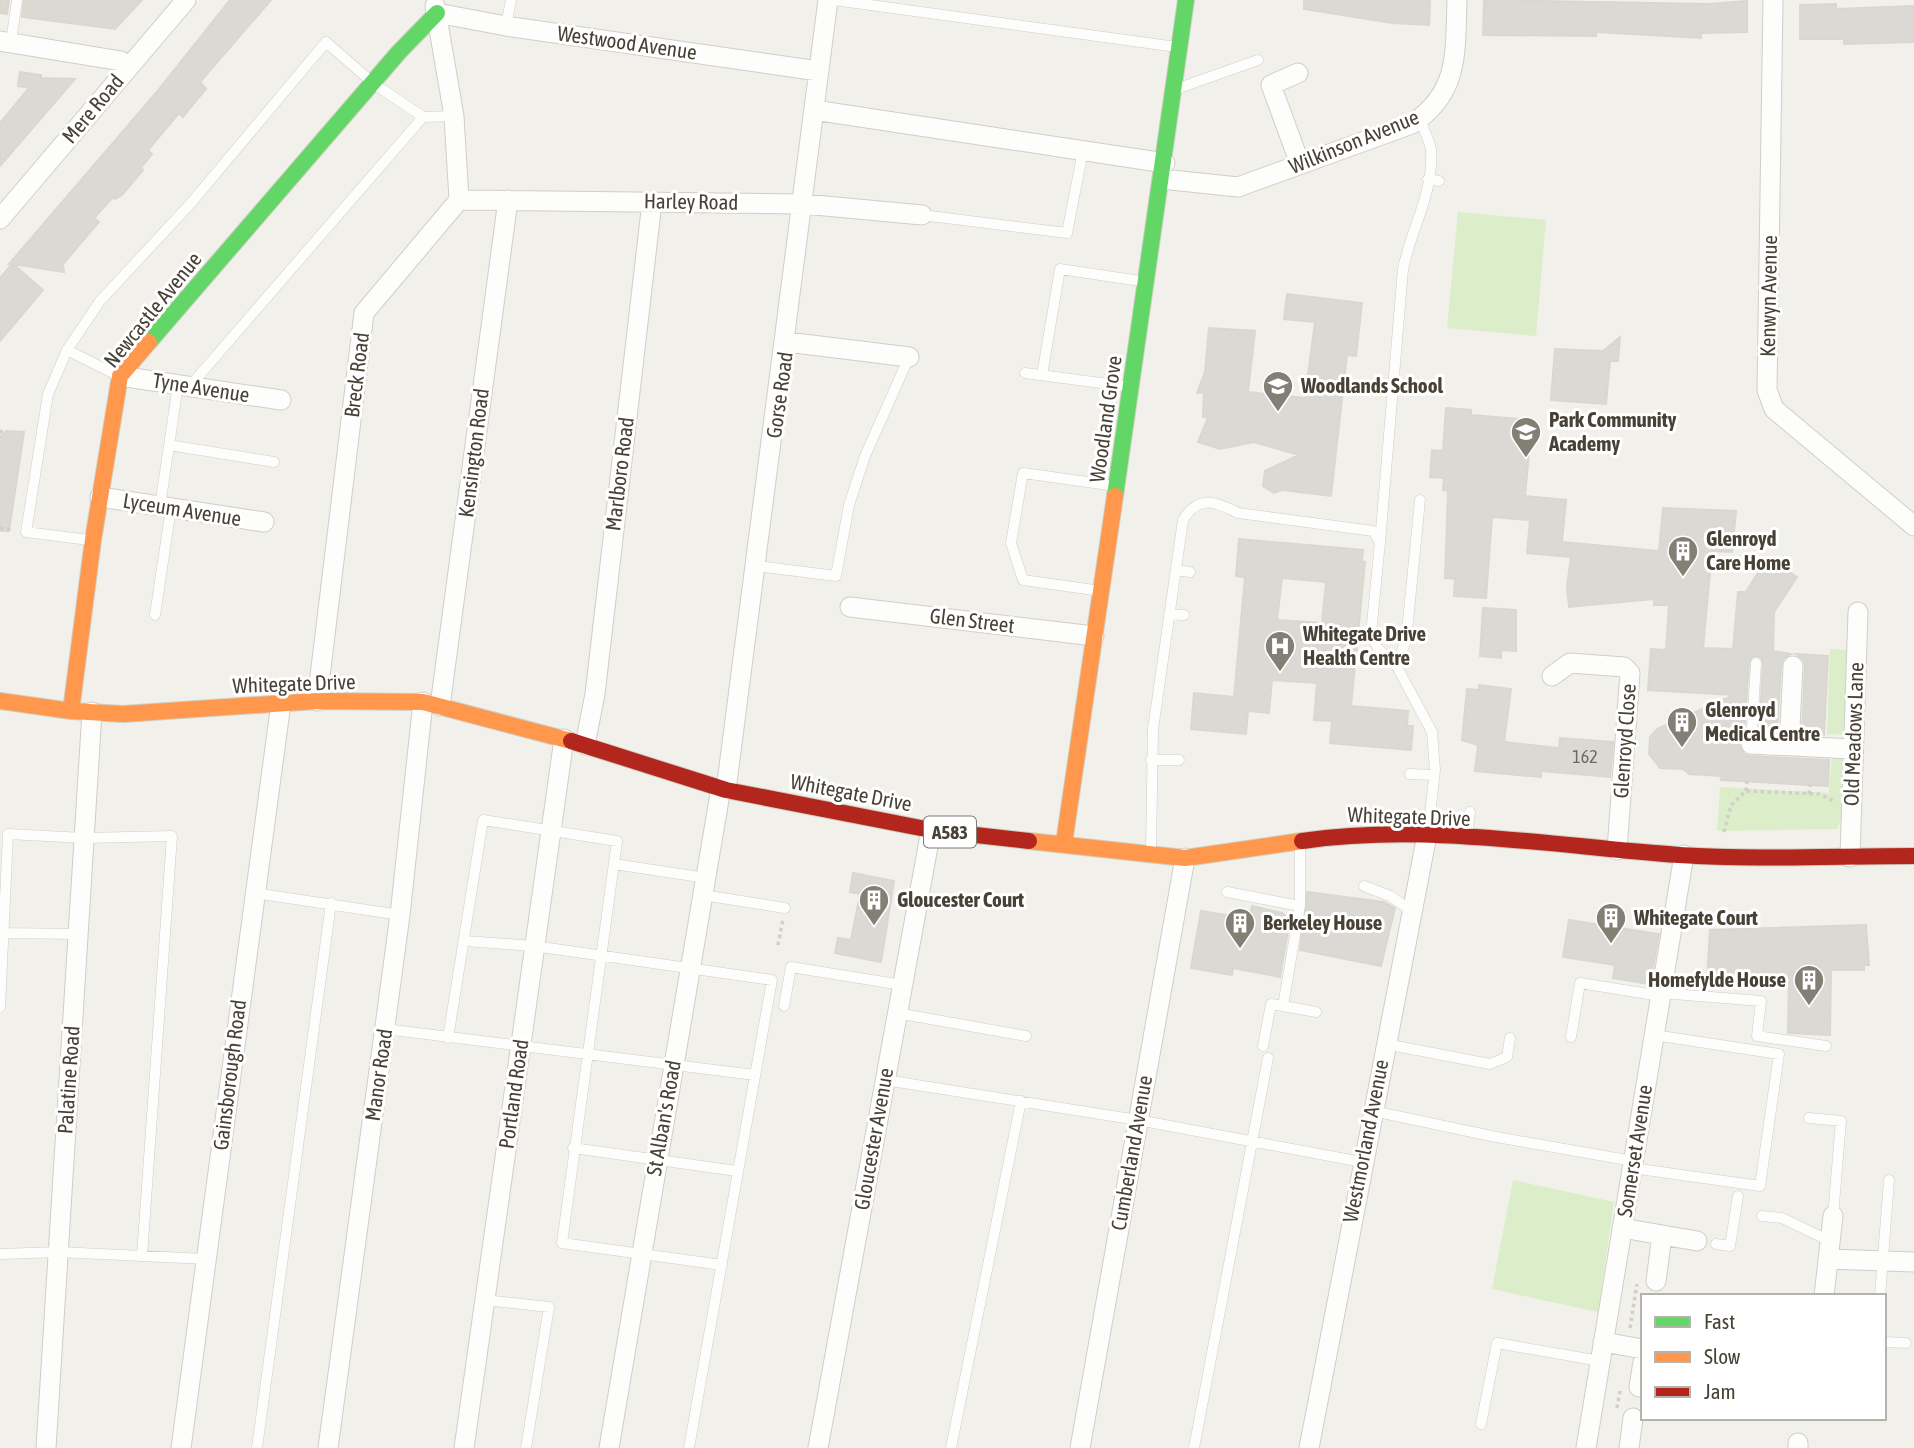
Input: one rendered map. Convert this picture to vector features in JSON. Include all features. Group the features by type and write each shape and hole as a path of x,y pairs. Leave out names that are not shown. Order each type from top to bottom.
{"main road":[{"name":"Woodland Grove","path":"1064,843 1164,171 1186,0"},
{"name":"Newcastle Avenue","path":"71,711 93,540 120,376 373,83 435,6"},
{"name":"Whitegate Drive","path":"0,701 71,711 158,713 317,701 432,704 585,745 724,789 931,830 1185,858 1344,835 1427,835 1684,855 1914,856"}],"street":[{"name":"Mere Road","path":"0,219 186,0"},
{"name":"Gorse Road","path":"724,789 787,342 828,0"},
{"name":"Wilkinson Avenue","path":"1164,171 1238,187 1420,119 1430,112 1448,88 1455,57 1457,0"},
{"name":"Kenwyn Avenue","path":"1773,0 1767,390 1774,409 1914,526"},
{"path":"435,6 454,116 459,200"},
{"name":"Westwood Avenue","path":"435,6 506,26 818,71"},
{"path":"3,43 121,61 129,67"},
{"path":"1298,74 1271,85 1300,164"},
{"path":"814,110 1083,151 1164,171"},
{"name":"Harley Road","path":"459,200 804,204 922,215"},
{"name":"Breck Road","path":"317,701 364,313 459,200"},
{"name":"Kensington Road","path":"432,704 508,200"},
{"name":"Marlboro Road","path":"585,745 595,694 652,202"},
{"path":"787,342 909,357"},
{"name":"Tyne Avenue","path":"120,376 281,400"},
{"name":"Lyceum Avenue","path":"100,497 264,522"},
{"name":"Glen Street","path":"850,607 1094,636"},
{"name":"Old Meadows Lane","path":"1850,857 1858,612"},
{"name":"Glenroyd Close","path":"1552,676 1570,663 1624,667 1630,664 1617,850"},
{"path":"1789,746 1793,666"},
{"name":"Gainsborough Road","path":"181,1448 281,703"},
{"name":"Manor Road","path":"328,1448 400,915 432,704"},
{"name":"Palatine Road","path":"46,1448 92,712"},
{"name":"Portland Road","path":"464,1448 564,739"},
{"path":"1751,744 1853,749"},
{"name":"St Alban's Road","path":"609,1448 673,1063 724,789"},
{"name":"Gloucester Avenue","path":"818,1448 931,830"},
{"name":"Westmorland Avenue","path":"1309,1448 1427,835"},
{"name":"Somerset Avenue","path":"1586,1448 1684,855"},
{"name":"Cumberland Avenue","path":"1080,1448 1185,858"},
{"path":"1824,1294 1833,1216"},
{"path":"1622,1228 1706,1243"},
{"path":"1647,1282 1662,1235"},
{"path":"1829,1250 1882,1261 1914,1262"},
{"path":"1602,1352 1635,1347"},
{"path":"1630,1386 1641,1366"},
{"path":"1625,1414 1629,1448"}],"lane":[{"path":"3,43 17,0"},
{"path":"506,26 511,0"},
{"path":"834,0 1181,48"},
{"path":"93,540 26,532 48,394 67,350 100,301 192,202 326,42 373,83 423,117 454,116"},
{"path":"1175,89 1258,60"},
{"path":"155,615 169,445 183,386 423,117"},
{"path":"1420,119 1431,149 1433,180 1424,210 1409,241 1403,269 1371,635 1432,732 1434,775 1427,835"},
{"path":"922,215 1067,233 1083,151"},
{"path":"1042,375 1060,269 1147,282"},
{"path":"67,350 120,376"},
{"path":"757,566 836,576 849,505 865,456 909,357"},
{"path":"1025,373 1132,387"},
{"path":"169,445 274,462"},
{"path":"1101,591 1023,580 1012,543 1023,473 1117,486"},
{"path":"1389,662 1406,641 1420,500"},
{"path":"1151,854 1151,760 1183,520 1191,506 1200,503 1223,505 1238,513 1355,527 1373,531 1380,542"},
{"path":"1176,570 1190,572"},
{"path":"1169,614 1184,615"},
{"path":"1751,744 1756,663"},
{"path":"1151,760 1179,760"},
{"path":"1410,774 1434,775"},
{"path":"1467,839 1470,812"},
{"path":"448,1038 466,941 483,820 617,841 586,1052 562,1243 722,1265"},
{"path":"0,1007 8,834 84,838 172,836 142,1256"},
{"path":"1283,1006 1300,906 1300,841"},
{"path":"614,864 785,908"},
{"path":"1364,886 1390,896 1412,911"},
{"path":"1227,892 1300,906"},
{"path":"254,893 400,915"},
{"path":"257,1448 331,903"},
{"path":"4,933 78,934"},
{"path":"466,941 534,946 772,980 689,1448"},
{"path":"785,1006 791,967 902,985"},
{"path":"1571,1037 1580,983 1661,995 1761,1001 1757,1036 1826,1046"},
{"path":"1263,1046 1271,1004 1316,1012"},
{"path":"897,1013 1026,1036"},
{"path":"385,1029 755,1075"},
{"path":"1372,1111 1633,1164 1760,1186 1779,1054 1654,1035"},
{"path":"1385,1044 1490,1064 1507,1057 1510,1038"},
{"path":"1194,1448 1268,1058"},
{"path":"885,1080 1138,1120 1362,1162"},
{"path":"951,1448 1020,1101"},
{"path":"1809,1118 1842,1121 1833,1216"},
{"path":"573,1148 737,1171"},
{"path":"1880,1294 1889,1181"},
{"path":"1706,1243 1730,1246 1738,1196"},
{"path":"1762,1216 1782,1218 1829,1250"},
{"path":"0,1254 59,1252 206,1259"},
{"path":"484,1300 549,1307 526,1448"},
{"path":"1886,1342 1906,1343"},
{"path":"1481,1424 1497,1343 1602,1352"}],"path":[{"path":"1723,855 1725,821 1731,804 1746,791 1747,781"},
{"path":"1809,794 1810,785"},
{"path":"1746,791 1829,797 1852,810"},
{"path":"778,944 785,908"},
{"path":"1645,1294 1647,1282"},
{"path":"1635,1347 1641,1314"},
{"path":"1625,1414 1630,1386"}],"green space":[{"path":"1458,212 1546,220 1536,336 1447,328"},
{"path":"1830,649 1850,650 1846,735 1827,734"},
{"path":"1832,755 1845,756 1842,817 1837,829 1717,831 1720,787 1829,793"},
{"path":"1513,1180 1614,1202 1598,1312 1492,1289"}],"building":[{"path":"0,0 9,0 7,14 0,13"},
{"path":"24,0 142,0 115,29 22,17"},
{"path":"230,0 271,0 200,82 206,89 183,117 179,113 148,150 152,154 141,168 143,170 122,195 115,199 113,197 94,218 99,222 63,264 64,272 13,264 43,290 0,341 0,278 12,264 9,264 155,94"},
{"path":"1304,0 1430,0 1429,25 1392,23 1304,9"},
{"path":"1484,0 1709,4 1747,1 1747,32 1701,33 1701,38 1596,32 1596,36 1483,35"},
{"path":"1836,4 1836,9 1914,6 1914,42 1844,44 1844,39 1800,39 1800,5"},
{"path":"20,72 41,75 41,78 75,79 0,166 0,123 29,88 18,86"},
{"path":"1287,294 1362,303 1356,356 1347,355 1331,496 1282,490 1274,493 1263,486 1265,471 1299,455 1254,442 1220,449 1198,442 1208,418 1203,417 1204,392 1197,393 1205,372 1209,328 1255,331 1248,392 1305,398 1315,322 1284,319"},
{"path":"1620,337 1618,361 1610,361 1606,404 1551,400 1555,349 1603,351"},
{"path":"1446,408 1471,410 1471,415 1532,420 1525,496 1566,500 1562,542 1659,551 1663,508 1736,511 1732,552 1712,551 1703,648 1733,649 1738,592 1746,592 1767,558 1797,577 1774,612 1773,651 1791,654 1783,659 1781,665 1777,733 1759,732 1763,663 1761,657 1753,656 1749,663 1744,734 1739,744 1744,754 1750,756 1829,760 1828,786 1721,780 1722,776 1689,774 1683,769 1660,768 1649,754 1650,737 1657,729 1734,695 1648,690 1651,649 1666,650 1669,605 1654,605 1654,599 1569,607 1567,587 1571,557 1527,553 1530,520 1492,517 1486,598 1454,596 1455,579 1445,578 1448,491 1443,490 1444,478 1430,477 1432,450 1443,451"},
{"path":"6,431 24,432 9,531 0,531 0,437"},
{"path":"1239,539 1363,550 1362,561 1365,562 1351,706 1408,711 1407,726 1413,726 1411,750 1330,743 1332,721 1314,720 1317,683 1272,680 1269,713 1248,711 1246,734 1191,729 1194,693 1234,697 1245,577 1236,576","holes":["1282,578 1326,582 1322,623 1277,620"]},
{"path":"1483,608 1516,610 1516,651 1501,650 1501,658 1480,656"},
{"path":"1796,654 1828,656 1824,735 1802,734 1805,667 1804,660"},
{"path":"1479,685 1511,689 1504,742 1559,748 1560,738 1613,742 1610,777 1541,771 1541,777 1475,771 1478,745 1462,740 1467,689 1479,690"},
{"name":"Gloucester Court","path":"853,873 894,881 881,962 835,953 838,938 851,940 860,894 850,892"},
{"path":"1307,892 1384,902 1395,908 1381,966 1300,950"},
{"name":"Berkeley House","path":"1252,906 1282,913 1290,919 1280,977 1233,968 1232,975 1191,968 1201,911 1249,919"},
{"name":"Whitegate Court","path":"1569,920 1659,934 1650,984 1613,978 1615,965 1563,957"},
{"name":"Homefylde House","path":"1866,925 1869,965 1864,965 1864,970 1831,970 1830,1035 1788,1033 1789,979 1707,978 1710,930"}],"traffic: fast":[{"path":"1115,496 1186,0"},
{"path":"149,342 399,52 437,13"}],"traffic: slow":[{"path":"71,711 93,540 120,376 149,342"},
{"path":"1064,843 1115,496"},
{"path":"0,701 71,711 123,714 317,701 423,702 571,741"},
{"path":"1029,841 1185,858 1302,841"}],"traffic: jam":[{"path":"571,741 726,790 931,830 1029,841"},
{"path":"1302,841 1349,836 1443,835 1679,855 1767,858 1914,856"}],"place":[{"name":"Woodlands School","path":"1278,413"},
{"name":"Park Community Academy","path":"1526,459"},
{"name":"Glenroyd Care Home","path":"1683,578"},
{"name":"Whitegate Drive Health Centre","path":"1280,673"},
{"name":"Glenroyd Medical Centre","path":"1682,749"},
{"name":"Gloucester Court","path":"874,927"},
{"name":"Whitegate Court","path":"1611,945"},
{"name":"Berkeley House","path":"1240,950"},
{"name":"Homefylde House","path":"1809,1007"}]}
